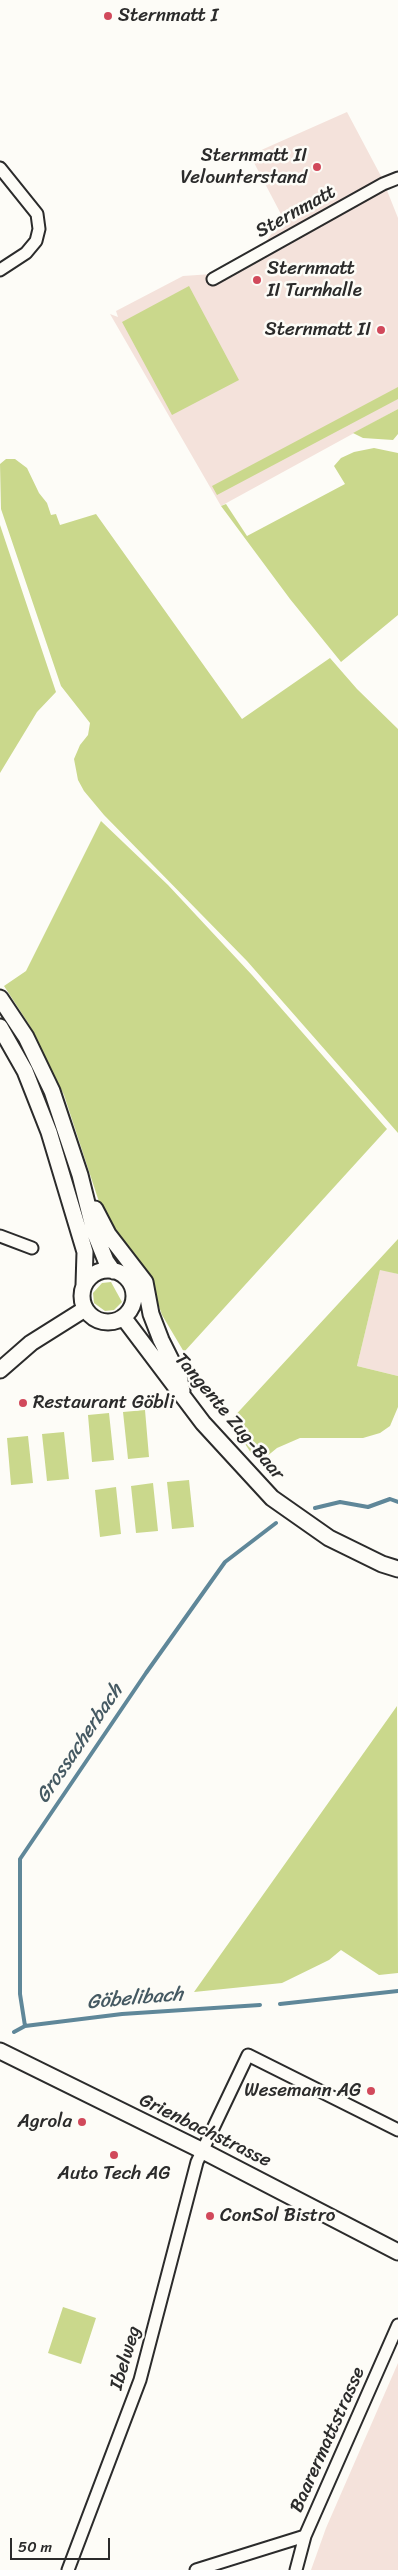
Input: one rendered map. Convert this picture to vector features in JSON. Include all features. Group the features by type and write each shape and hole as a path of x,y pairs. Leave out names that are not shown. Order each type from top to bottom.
{"main road":[{"path":"0,998 26,1038 40,1065 65,1126 94,1231 106,1261 113,1271 128,1280 133,1290 133,1302 123,1317 115,1321 101,1321 85,1309 82,1297 85,1252 49,1132 25,1071 0,1027"},
{"path":"80,1175 108,1234 145,1282 151,1314 179,1376 184,1397"},
{"path":"84,1284 93,1274 113,1271"},
{"path":"0,1370 31,1343 85,1309"},
{"name":"Tangente Zug-Baar","path":"123,1317 184,1397 252,1479 300,1520 329,1538 382,1564 398,1569"},
{"name":"Grienbachstrasse","path":"0,2051 202,2151 395,2250"}],"street":[{"path":"0,168 37,214 39,229 36,240 26,253 0,270"},
{"name":"Sternmatt","path":"213,279 383,184 398,178"},
{"path":"0,1236 32,1248"},
{"name":"Ibelweg","path":"68,2570 140,2380 197,2162 248,2055 398,2130"},
{"name":"Baarermattstrasse","path":"296,2570 305,2536 398,2325"},
{"path":"196,2570 305,2536"}],"shaded area":[{"path":"347,112 382,178 398,218 398,409 221,506 110,314 118,317 116,311 183,276 212,274 264,244 283,218 250,155"},
{"path":"380,1269 398,1274 398,1376 357,1366"},
{"path":"398,2363 398,2570 311,2570 326,2528"}],"green space":[{"path":"189,286 239,380 172,415 122,322"},
{"path":"398,387 398,399 217,495 212,486"},
{"path":"398,409 398,434 393,440 363,438 353,433"},
{"path":"374,448 398,453 398,615 341,662 290,599 221,506 226,504 247,536 345,484 334,466 341,458 354,452"},
{"path":"6,459 15,459 27,468 39,493 47,503 51,515 56,514 60,525 96,514 242,719 330,658 357,689 398,729 398,1133 247,961 104,815 84,791 78,780 74,759 80,745 88,735 90,723 61,686 1,509 0,464"},
{"path":"0,525 56,692 37,712 0,773"},
{"path":"101,821 168,885 252,975 387,1129 184,1352 162,1315 149,1278 126,1250 102,1211 64,1095 30,1026 4,986 26,971"},
{"path":"398,1239 398,1274 380,1270 357,1366 398,1376 398,1407 390,1426 380,1433 363,1438 300,1438 277,1448 260,1462 253,1456 230,1421"},
{"path":"111,1282 122,1302 114,1310 105,1311 94,1303 93,1293 102,1283"},
{"path":"145,1410 149,1457 128,1459 123,1412"},
{"path":"109,1413 114,1460 92,1462 88,1415"},
{"path":"64,1432 69,1479 47,1481 42,1434"},
{"path":"28,1436 33,1483 11,1485 7,1438"},
{"path":"189,1480 194,1527 172,1529 167,1482"},
{"path":"153,1483 158,1531 136,1533 131,1486"},
{"path":"116,1487 121,1534 100,1537 95,1490"},
{"path":"397,1706 398,1973 379,1975 341,1950 329,1960 282,1983 194,1992"},
{"path":"63,2307 96,2318 81,2364 48,2353"}],"waterway":[{"name":"Grossacherbach","path":"315,1508 340,1502 368,1507 390,1499 398,1502"},
{"name":"Grossacherbach","path":"25,2026 20,1994 20,1859 146,1673 225,1562 276,1523"},
{"name":"Göbelibach","path":"280,2004 398,1991"},
{"name":"Göbelibach","path":"14,2032 25,2026 122,2014 260,2005"}],"place":[{"name":"Sternmatt I","path":"108,16"},
{"name":"Sternmatt II Velounterstand","path":"317,167"},
{"name":"Sternmatt II Turnhalle","path":"257,280"},
{"name":"Sternmatt II","path":"381,330"},
{"name":"Restaurant Göbli","path":"23,1403"},
{"name":"Wesemann AG","path":"371,2091"},
{"name":"Agrola","path":"82,2122"},
{"name":"Auto Tech AG","path":"114,2155"},
{"name":"ConSol Bistro","path":"210,2216"}]}
